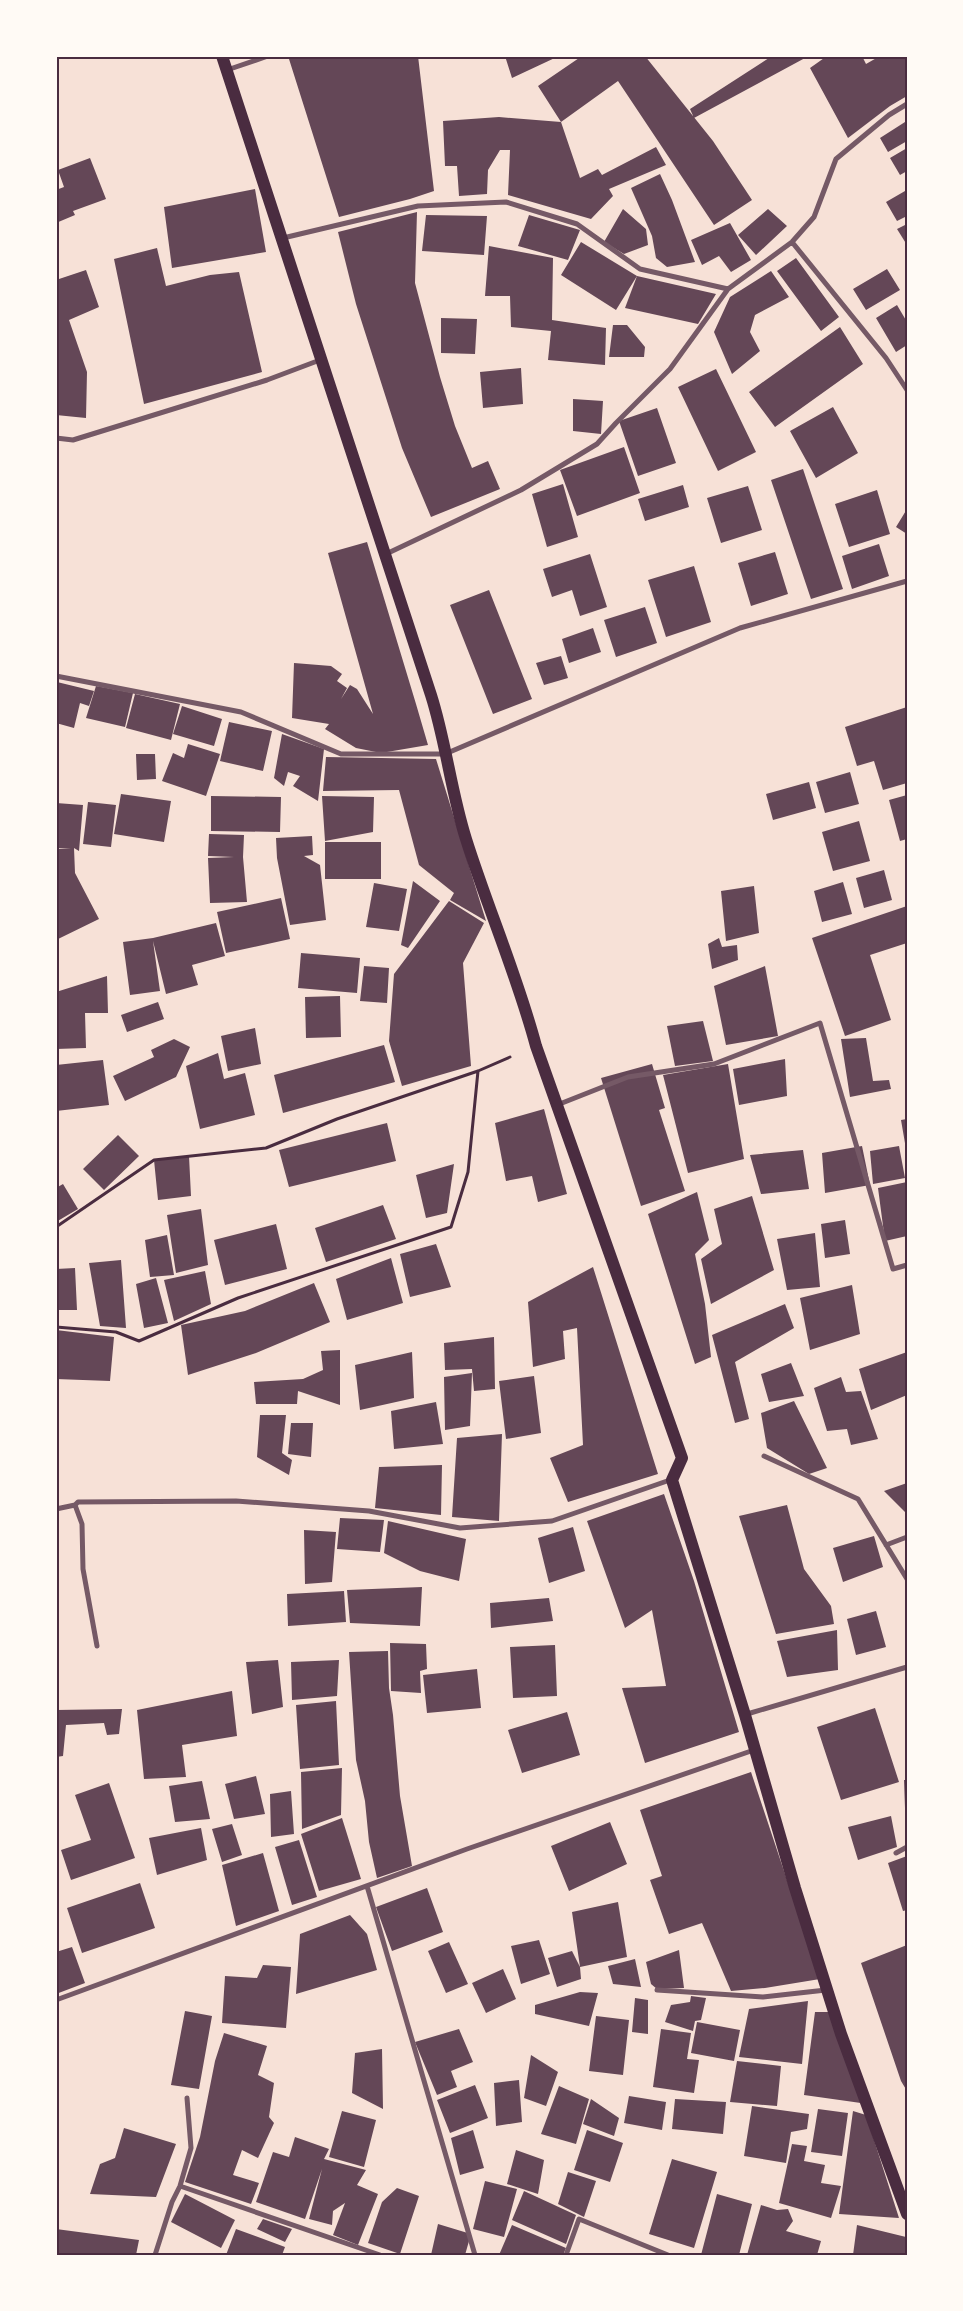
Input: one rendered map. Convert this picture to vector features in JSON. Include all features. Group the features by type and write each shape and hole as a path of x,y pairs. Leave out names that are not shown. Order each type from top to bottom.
{"main road":[{"path":"222,56 442,730 445,754 466,838 526,1010 536,1046 682,1458 672,1480 745,1714 754,1750 840,2034 907,2214"}],"street":[{"path":"226,70 268,56"},
{"path":"386,554 521,490 597,444 670,368 728,289 792,242 814,217 836,159 889,115 907,104"},
{"path":"281,238 418,206 506,202 577,224 640,269 728,289"},
{"path":"792,242 886,358 907,390"},
{"path":"56,438 73,440 267,380 321,360"},
{"path":"56,676 241,712 341,754 445,754 740,628 907,581"},
{"path":"557,1105 628,1077 714,1064 820,1023 893,1269 907,1265"},
{"path":"764,1456 858,1500 907,1579"},
{"path":"56,1509 75,1505 78,1502 236,1501 369,1512 460,1528 552,1521 672,1480"},
{"path":"75,1505 82,1524 83,1568 97,1646"},
{"path":"886,1545 907,1537"},
{"path":"745,1714 907,1667"},
{"path":"56,2000 367,1886 754,1750"},
{"path":"896,1853 907,1847"},
{"path":"367,1886 475,2255"},
{"path":"657,1990 763,1997 827,1990"},
{"path":"155,2255 172,2202 180,2186 191,2148 187,2098"},
{"path":"180,2186 380,2255"},
{"path":"566,2255 579,2219 668,2255"}],"path":[{"path":"56,1227 154,1160 266,1148 337,1119 478,1071 536,1046"},
{"path":"56,1327 116,1332 139,1341 238,1298 451,1227 468,1172 478,1071"}],"building":[{"path":"297,56 418,56 434,191 339,217 289,59"},
{"path":"505,56 559,56 512,78"},
{"path":"582,56 645,56 713,141 752,200 714,225 618,81 561,122 538,86"},
{"path":"772,56 804,56 805,58 694,118 690,109"},
{"path":"827,56 862,56 866,64 880,56 907,56 907,96 890,106 848,138 810,68"},
{"path":"499,117 561,122 580,178 598,169 602,175 656,147 666,165 609,189 613,196 591,219 508,195 510,150 500,150 488,170 487,194 459,196 457,166 445,166 443,121"},
{"path":"905,122 907,126 907,141 888,152 880,138"},
{"path":"907,148 907,171 900,175 890,158"},
{"path":"90,158 106,199 73,211 75,215 56,223 56,190 64,187 58,170"},
{"path":"660,174 672,200 695,262 667,267 656,258 652,236 631,188"},
{"path":"255,189 266,252 172,268 164,207"},
{"path":"905,191 907,194 907,216 897,221 886,202"},
{"path":"623,209 646,229 648,245 624,254 604,242"},
{"path":"768,209 787,226 756,255 738,235"},
{"path":"417,212 415,283 440,377 455,426 472,468 488,461 500,489 431,517 402,448 356,304 338,232"},
{"path":"426,215 487,216 484,255 422,251"},
{"path":"529,215 580,230 568,260 518,246"},
{"path":"730,223 751,260 731,272 719,256 702,265 691,240"},
{"path":"907,224 907,245 897,229"},
{"path":"581,242 637,276 616,310 561,275"},
{"path":"489,246 553,258 552,320 606,328 605,365 548,360 551,331 511,327 510,296 485,296"},
{"path":"157,248 166,286 210,275 239,272 262,372 144,404 114,259"},
{"path":"796,258 839,317 821,331 777,271"},
{"path":"887,269 900,290 866,310 853,289"},
{"path":"86,270 99,307 69,320 87,372 86,418 56,415 56,293 59,292 56,280"},
{"path":"771,271 789,297 755,315 750,332 760,351 732,374 714,332 730,297"},
{"path":"637,276 716,294 698,324 625,308"},
{"path":"897,305 907,322 907,345 896,352 876,318"},
{"path":"441,318 477,319 475,354 441,353"},
{"path":"613,325 627,325 645,347 644,357 609,357"},
{"path":"840,327 863,364 775,427 749,392"},
{"path":"521,368 523,404 483,408 480,372"},
{"path":"716,369 756,452 718,471 678,387"},
{"path":"573,399 603,401 601,434 573,431"},
{"path":"833,407 858,453 816,478 790,431"},
{"path":"657,408 676,463 638,476 619,421"},
{"path":"624,447 640,493 577,516 560,470"},
{"path":"803,469 843,589 811,599 771,480"},
{"path":"563,484 578,537 547,547 532,494"},
{"path":"683,485 689,507 645,521 638,499"},
{"path":"748,486 762,530 721,543 707,498"},
{"path":"877,490 890,534 849,547 835,504"},
{"path":"907,509 907,534 896,527"},
{"path":"367,542 428,745 381,753 356,748 325,729 329,724 292,718 294,663 331,666 342,674 337,681 347,688 341,699 350,685 357,689 373,714 328,553"},
{"path":"879,544 889,576 852,589 842,556"},
{"path":"775,552 788,594 751,606 738,563"},
{"path":"590,554 607,607 580,616 572,590 552,597 543,569"},
{"path":"694,566 711,622 666,637 648,580"},
{"path":"489,590 532,699 493,714 450,605"},
{"path":"645,607 657,643 616,657 604,620"},
{"path":"593,628 601,652 569,663 562,639"},
{"path":"561,656 568,678 544,685 536,663"},
{"path":"57,682 94,691 89,706 80,703 74,728 56,723"},
{"path":"96,686 133,693 125,727 86,718"},
{"path":"135,694 180,704 171,740 126,728"},
{"path":"182,706 222,719 214,746 173,734"},
{"path":"907,707 907,783 883,790 874,761 857,766 845,727"},
{"path":"229,722 272,731 263,771 220,761"},
{"path":"282,734 324,749 318,801 293,786 300,776 288,772 284,786 274,778"},
{"path":"188,744 220,754 206,796 162,781 173,753 184,758"},
{"path":"136,754 155,754 156,779 137,780"},
{"path":"326,757 436,759 486,921 450,900 454,893 419,865 399,790 323,791"},
{"path":"850,772 859,804 825,813 816,782"},
{"path":"809,782 816,808 773,820 766,794"},
{"path":"121,794 171,801 164,842 114,834"},
{"path":"907,795 907,839 900,841 889,800"},
{"path":"211,796 281,797 280,832 211,831"},
{"path":"322,796 374,797 373,832 325,841"},
{"path":"88,802 116,805 111,847 83,844"},
{"path":"56,803 83,805 79,851 74,848 75,873 99,919 56,940 56,849 71,848 56,848"},
{"path":"859,821 870,861 833,871 822,832"},
{"path":"209,834 244,835 243,857 247,902 210,903 208,858 234,857 208,856"},
{"path":"312,836 313,855 304,856 320,865 326,920 290,925 277,858 276,838"},
{"path":"325,842 381,842 381,879 325,879"},
{"path":"884,870 892,900 864,908 856,878"},
{"path":"413,881 440,901 408,948 401,945"},
{"path":"843,882 852,914 822,922 814,891"},
{"path":"374,883 407,889 399,931 366,927"},
{"path":"754,886 759,933 726,941 721,891"},
{"path":"281,898 290,939 226,953 217,912"},
{"path":"449,901 484,923 463,963 471,1066 402,1086 389,1041 394,974"},
{"path":"907,906 907,943 870,955 891,1020 845,1036 812,938"},
{"path":"216,923 225,956 192,965 198,985 166,994 153,941 160,991 130,995 123,942 153,938"},
{"path":"719,938 722,947 737,945 738,960 712,969 708,944"},
{"path":"301,953 360,958 357,993 298,988"},
{"path":"364,966 389,968 387,1003 360,1001"},
{"path":"765,966 778,1036 726,1045 714,986"},
{"path":"107,976 108,1013 85,1013 86,1048 56,1049 56,992"},
{"path":"340,996 341,1037 306,1038 305,997"},
{"path":"158,1002 164,1019 127,1032 121,1015"},
{"path":"703,1021 713,1061 675,1066 667,1026"},
{"path":"255,1028 261,1064 228,1071 221,1036"},
{"path":"866,1038 873,1081 889,1080 891,1089 850,1097 841,1039"},
{"path":"174,1039 190,1047 176,1077 125,1101 113,1076 154,1057 151,1050"},
{"path":"384,1045 395,1082 283,1113 274,1075"},
{"path":"218,1053 224,1079 245,1073 255,1115 200,1129 186,1066"},
{"path":"785,1059 787,1096 739,1105 733,1069"},
{"path":"103,1060 109,1105 56,1111 56,1065"},
{"path":"652,1064 665,1108 659,1110 685,1191 641,1206 601,1078"},
{"path":"728,1064 744,1159 688,1173 663,1075"},
{"path":"544,1109 567,1194 538,1202 532,1176 506,1181 495,1123"},
{"path":"907,1119 907,1149 906,1149 901,1120"},
{"path":"387,1123 396,1161 289,1187 279,1150"},
{"path":"118,1135 139,1156 104,1190 83,1169"},
{"path":"862,1146 870,1185 825,1193 822,1153"},
{"path":"899,1146 905,1178 873,1184 870,1151"},
{"path":"803,1150 809,1189 761,1194 750,1155"},
{"path":"189,1156 191,1196 158,1200 154,1160"},
{"path":"454,1164 447,1213 426,1218 416,1175"},
{"path":"907,1182 907,1236 885,1241 878,1188"},
{"path":"63,1184 78,1209 56,1222 56,1188"},
{"path":"697,1192 709,1240 695,1254 705,1304 711,1357 695,1364 648,1214"},
{"path":"752,1196 774,1270 711,1304 701,1259 722,1244 714,1209"},
{"path":"383,1205 396,1239 326,1262 315,1228"},
{"path":"201,1209 208,1265 176,1273 167,1215"},
{"path":"845,1220 850,1254 825,1258 821,1224"},
{"path":"276,1224 287,1269 225,1285 214,1240"},
{"path":"815,1233 820,1287 787,1290 777,1239"},
{"path":"167,1235 174,1275 150,1277 145,1240"},
{"path":"436,1244 451,1287 410,1297 400,1254"},
{"path":"391,1258 403,1303 347,1320 336,1279"},
{"path":"121,1260 126,1328 100,1326 89,1263"},
{"path":"593,1267 658,1474 568,1502 550,1458 583,1445 577,1328 563,1331 565,1359 533,1367 528,1302"},
{"path":"75,1268 77,1310 56,1310 56,1269"},
{"path":"205,1271 211,1304 174,1321 164,1280"},
{"path":"156,1278 168,1323 144,1328 136,1284"},
{"path":"314,1283 330,1322 256,1353 188,1375 181,1325 245,1311"},
{"path":"852,1285 860,1334 810,1350 800,1298"},
{"path":"785,1304 794,1328 735,1362 749,1419 735,1423 712,1335"},
{"path":"56,1330 114,1337 110,1381 56,1379"},
{"path":"494,1337 495,1389 474,1391 472,1369 445,1370 444,1343"},
{"path":"340,1350 340,1405 298,1391 297,1404 256,1404 254,1382 303,1379 323,1370 321,1351"},
{"path":"412,1352 414,1398 360,1410 355,1365"},
{"path":"907,1352 907,1395 871,1410 859,1369"},
{"path":"791,1363 804,1396 769,1402 761,1374"},
{"path":"472,1373 470,1426 445,1430 444,1377"},
{"path":"534,1376 541,1433 506,1439 499,1381"},
{"path":"841,1377 846,1392 861,1391 878,1439 851,1445 847,1429 827,1431 814,1388"},
{"path":"794,1401 827,1468 809,1474 767,1448 761,1413"},
{"path":"436,1402 443,1444 394,1449 391,1411"},
{"path":"260,1415 286,1415 282,1453 292,1460 289,1475 257,1457"},
{"path":"291,1423 313,1423 311,1457 288,1454"},
{"path":"502,1434 499,1521 452,1517 457,1438"},
{"path":"442,1465 441,1515 375,1508 379,1467"},
{"path":"907,1483 907,1514 884,1491"},
{"path":"664,1494 694,1581 739,1732 645,1763 622,1688 666,1686 652,1610 625,1628 587,1521"},
{"path":"787,1505 804,1569 831,1606 834,1624 776,1634 739,1516"},
{"path":"340,1518 384,1520 380,1552 337,1549"},
{"path":"388,1521 466,1539 459,1581 420,1571 384,1553"},
{"path":"573,1527 585,1571 549,1583 538,1538"},
{"path":"304,1530 336,1532 332,1582 305,1584"},
{"path":"874,1536 883,1567 843,1582 833,1548"},
{"path":"422,1587 420,1626 350,1623 347,1590"},
{"path":"344,1591 346,1622 288,1626 287,1594"},
{"path":"549,1598 553,1621 491,1628 490,1603"},
{"path":"876,1611 886,1647 856,1655 847,1619"},
{"path":"837,1630 838,1670 787,1677 777,1641"},
{"path":"390,1643 426,1644 427,1669 420,1671 421,1693 391,1691"},
{"path":"555,1645 557,1696 513,1698 510,1647"},
{"path":"388,1651 389,1688 400,1796 412,1866 377,1878 369,1842 365,1801 356,1760 349,1652"},
{"path":"278,1660 283,1707 252,1714 246,1662"},
{"path":"339,1660 337,1696 292,1700 291,1662"},
{"path":"477,1669 481,1708 427,1713 423,1675"},
{"path":"232,1691 237,1736 182,1745 186,1777 144,1779 137,1710"},
{"path":"336,1701 339,1765 300,1769 296,1705"},
{"path":"875,1708 899,1782 841,1800 817,1727"},
{"path":"122,1709 119,1734 107,1735 104,1723 66,1725 63,1756 56,1757 56,1710"},
{"path":"567,1712 580,1755 522,1773 508,1730"},
{"path":"342,1768 341,1815 302,1829 301,1772"},
{"path":"751,1772 820,1979 765,1988 731,1991 702,1923 669,1934 650,1880 662,1876 640,1810"},
{"path":"256,1776 265,1814 234,1819 225,1784"},
{"path":"904,1780 907,1780 907,1808 905,1808"},
{"path":"202,1781 210,1819 175,1822 169,1786"},
{"path":"109,1783 135,1858 71,1880 61,1850 91,1840 75,1795"},
{"path":"291,1791 294,1834 271,1837 270,1794"},
{"path":"891,1816 897,1847 858,1860 848,1827"},
{"path":"342,1818 361,1879 319,1891 301,1834"},
{"path":"610,1822 627,1864 569,1891 551,1846"},
{"path":"232,1824 242,1855 222,1862 212,1829"},
{"path":"201,1828 207,1860 157,1875 149,1838"},
{"path":"299,1840 317,1897 292,1905 275,1847"},
{"path":"263,1853 279,1911 236,1926 222,1865"},
{"path":"907,1856 907,1910 903,1911 888,1863"},
{"path":"140,1883 155,1928 82,1953 67,1908"},
{"path":"427,1888 443,1932 392,1951 376,1907"},
{"path":"618,1902 627,1957 580,1967 572,1912"},
{"path":"350,1915 367,1934 377,1970 296,1994 300,1934"},
{"path":"539,1940 550,1974 521,1984 511,1946"},
{"path":"449,1942 468,1984 446,1993 428,1951"},
{"path":"907,1945 907,2091 901,2081 861,1963"},
{"path":"72,1947 85,1983 56,1994 56,1952"},
{"path":"679,1950 684,1988 657,1989 651,1984 646,1962"},
{"path":"572,1951 580,1967 581,1979 557,1987 548,1958"},
{"path":"635,1959 641,1987 613,1984 608,1966"},
{"path":"263,1965 291,1967 286,2028 222,2023 225,1976 257,1978"},
{"path":"503,1969 516,1999 486,2013 472,1983"},
{"path":"580,1992 598,1993 589,2026 535,2014 535,2005"},
{"path":"691,1996 706,1998 701,2020 695,2021 693,2031 665,2022 671,2005 690,2002"},
{"path":"635,1998 648,2000 648,2034 632,2032"},
{"path":"808,2001 802,2064 739,2057 749,2009"},
{"path":"185,2011 212,2016 199,2089 171,2085"},
{"path":"815,2012 829,2012 861,2103 804,2095"},
{"path":"596,2016 629,2020 623,2075 589,2071"},
{"path":"697,2022 740,2030 734,2061 691,2053"},
{"path":"459,2029 473,2062 451,2071 457,2087 437,2095 415,2042"},
{"path":"661,2029 691,2033 687,2059 699,2060 694,2093 653,2087"},
{"path":"224,2033 267,2046 258,2075 274,2083 269,2117 274,2123 258,2158 242,2150 233,2175 259,2183 251,2204 185,2182 200,2137 215,2061"},
{"path":"382,2049 383,2109 352,2093 355,2053"},
{"path":"531,2055 558,2072 546,2106 524,2098"},
{"path":"737,2061 781,2066 777,2106 730,2102"},
{"path":"519,2080 522,2122 496,2126 494,2083"},
{"path":"475,2085 488,2118 450,2133 437,2100"},
{"path":"559,2086 589,2099 576,2144 541,2134"},
{"path":"629,2096 666,2102 662,2130 624,2123"},
{"path":"591,2099 619,2118 614,2136 583,2124"},
{"path":"675,2099 726,2102 723,2134 672,2129"},
{"path":"752,2106 809,2114 807,2129 791,2132 786,2163 744,2156"},
{"path":"818,2109 848,2113 842,2156 811,2152"},
{"path":"342,2111 376,2120 364,2167 329,2157"},
{"path":"853,2111 866,2115 899,2218 839,2214"},
{"path":"124,2128 176,2144 156,2197 90,2194 100,2164 115,2158"},
{"path":"473,2130 484,2168 460,2175 451,2138"},
{"path":"587,2130 623,2143 610,2182 574,2170"},
{"path":"295,2137 329,2149 324,2159 366,2170 357,2185 378,2194 358,2245 333,2235 345,2203 333,2211 332,2225 309,2219 322,2169 305,2219 256,2202 273,2152 289,2157"},
{"path":"792,2144 807,2146 804,2161 825,2165 821,2183 841,2186 831,2218 779,2203"},
{"path":"516,2150 544,2160 538,2194 507,2184"},
{"path":"672,2159 717,2172 694,2248 649,2234"},
{"path":"568,2172 596,2181 584,2217 558,2204"},
{"path":"485,2181 517,2189 504,2237 473,2229"},
{"path":"397,2188 419,2196 400,2254 368,2243 382,2202"},
{"path":"524,2191 576,2215 566,2244 512,2220"},
{"path":"185,2194 235,2220 221,2248 171,2222"},
{"path":"717,2194 752,2204 739,2255 701,2255"},
{"path":"761,2205 777,2210 788,2209 793,2221 786,2231 821,2241 817,2255 747,2255"},
{"path":"263,2219 292,2229 285,2242 257,2229"},
{"path":"438,2224 471,2234 465,2255 431,2255"},
{"path":"512,2225 566,2248 563,2255 499,2255"},
{"path":"857,2225 906,2237 907,2255 853,2255"},
{"path":"56,2229 139,2240 136,2255 56,2255"},
{"path":"236,2229 285,2247 282,2255 226,2255"}]}
